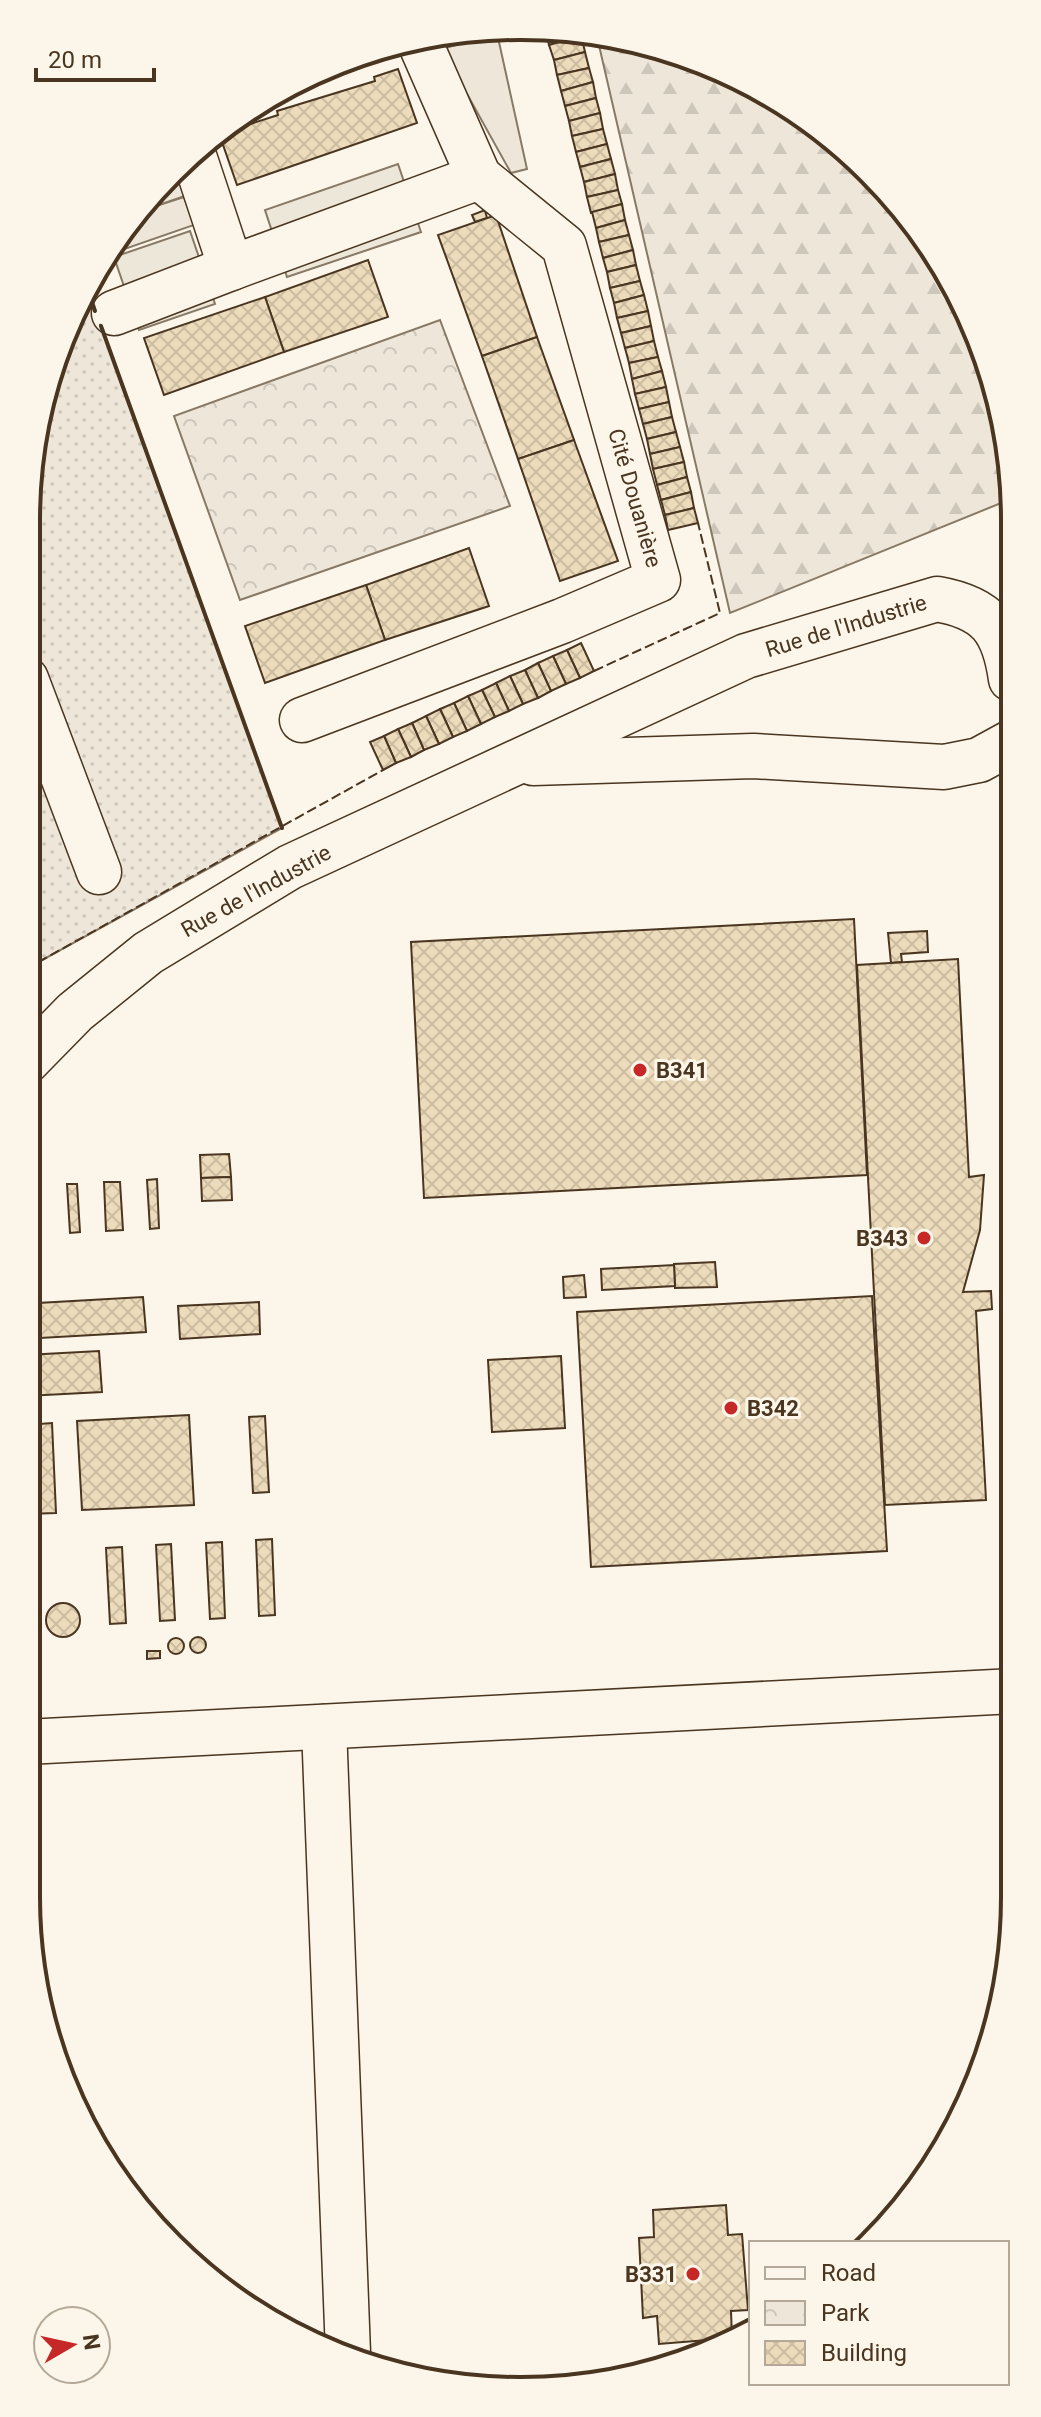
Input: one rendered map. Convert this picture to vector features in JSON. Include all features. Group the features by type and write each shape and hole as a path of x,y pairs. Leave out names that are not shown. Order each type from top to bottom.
{"street":[{"name":"Cité Douanière","path":"302,720 562,621 658,580 564,246 479,177 423,50"},
{"path":"197,166 231,268"},
{"path":"114,313 135,301 479,177"},
{"name":"Rue de l'Industrie","path":"40,1048 75,1012 148,953 290,867 746,656 937,599 963,604 983,616 1001,637"},
{"path":"40,716 99,872"},
{"name":"Rue de l'Industrie","path":"515,763 753,756 944,767 979,760 1001,748"},
{"path":"40,1741 1001,1692"},
{"path":"324,1727 348,2344"}],"green space":[{"path":"499,41 527,169 511,173 442,49 460,44"},
{"path":"599,47 645,56 733,90 787,121 837,159 902,228 937,280 964,337 985,396 997,458 1000,503 730,613"},
{"path":"184,197 194,225 124,249 158,205"},
{"path":"93,303 282,828 40,961 41,489 56,396"},
{"path":"440,320 510,506 240,600 174,416"}],"shaded area":[{"path":"398,164 421,232 287,277 265,210"},
{"path":"197,166 205,189 158,205"},
{"path":"190,231 215,304 139,330 116,262 120,255"}],"building":[{"path":"560,42 583,44 585,52 554,60 549,45"},
{"path":"585,52 589,68 557,75 554,60"},
{"path":"589,68 593,82 561,91 557,75"},
{"path":"398,69 417,123 237,185 223,144 228,139 249,124 278,115 277,111 375,81 374,77"},
{"path":"593,82 596,98 565,106 561,91"},
{"path":"596,98 600,113 569,121 565,106"},
{"path":"600,113 603,129 572,136 569,121"},
{"path":"603,129 607,144 576,152 572,136"},
{"path":"607,144 611,159 580,167 576,152"},
{"path":"611,159 615,174 584,182 580,167"},
{"path":"615,174 618,190 587,197 584,182"},
{"path":"618,190 622,204 591,213 587,197"},
{"path":"622,204 625,220 596,228 592,212"},
{"path":"485,210 487,218 475,222 472,215"},
{"path":"496,215 537,337 482,356 438,235"},
{"path":"625,220 629,235 599,242 596,228"},
{"path":"629,235 633,250 603,258 599,242"},
{"path":"633,250 636,265 607,272 603,258"},
{"path":"368,260 388,317 284,352 265,297"},
{"path":"636,265 640,281 610,288 607,272"},
{"path":"640,281 644,295 614,303 610,288"},
{"path":"644,295 648,311 617,318 614,303"},
{"path":"265,297 284,352 164,395 144,338"},
{"path":"648,311 651,326 621,333 617,318"},
{"path":"651,326 654,341 625,348 621,333"},
{"path":"537,337 574,440 518,459 482,356"},
{"path":"654,341 658,357 629,363 625,348"},
{"path":"658,357 662,371 632,379 629,363"},
{"path":"662,371 666,387 635,394 632,379"},
{"path":"666,387 669,402 639,409 635,394"},
{"path":"669,402 672,417 643,424 639,409"},
{"path":"672,417 676,432 647,439 643,424"},
{"path":"676,432 680,447 650,454 647,439"},
{"path":"574,440 618,561 560,581 518,459"},
{"path":"680,447 684,462 653,469 650,454"},
{"path":"684,462 687,477 657,485 653,469"},
{"path":"687,477 691,492 661,500 657,485"},
{"path":"691,492 694,508 665,515 661,500"},
{"path":"694,508 698,523 668,530 665,515"},
{"path":"469,548 489,606 385,640 366,585"},
{"path":"366,585 385,640 265,683 245,626"},
{"path":"581,643 594,671 580,678 567,650"},
{"path":"567,650 580,678 566,684 553,656"},
{"path":"553,656 566,684 551,691 538,663"},
{"path":"538,663 551,691 538,698 525,670"},
{"path":"525,670 538,698 523,704 510,676"},
{"path":"510,676 523,704 509,711 496,683"},
{"path":"496,683 509,711 495,717 482,690"},
{"path":"482,690 495,717 481,724 468,696"},
{"path":"468,696 481,724 467,731 454,703"},
{"path":"454,703 467,731 453,737 440,709"},
{"path":"440,709 453,737 439,744 426,716"},
{"path":"426,716 439,744 424,750 412,723"},
{"path":"412,723 424,750 411,757 398,729"},
{"path":"398,729 411,757 396,763 384,736"},
{"path":"384,736 396,763 383,770 370,742"},
{"name":"B341","path":"854,919 867,1175 424,1198 411,942"},
{"path":"927,931 928,952 901,954 902,962 891,963 888,933"},
{"name":"B343","path":"958,959 969,1177 984,1175 980,1230 963,1292 991,1291 992,1309 976,1311 986,1500 885,1505 857,965"},
{"path":"229,1154 231,1177 201,1178 200,1155"},
{"path":"231,1177 232,1200 202,1201 201,1178"},
{"path":"157,1179 159,1228 150,1229 147,1180"},
{"path":"104,1182 120,1182 123,1230 106,1231"},
{"path":"67,1184 77,1184 80,1232 70,1233"},
{"path":"715,1262 717,1287 675,1288 674,1264"},
{"path":"674,1265 675,1286 602,1290 601,1269"},
{"path":"584,1275 586,1297 564,1298 563,1277"},
{"name":"B342","path":"872,1296 887,1551 591,1567 577,1312"},
{"path":"143,1297 146,1332 40,1338 40,1303"},
{"path":"259,1302 260,1334 180,1339 178,1306"},
{"path":"99,1351 102,1392 40,1395 40,1354"},
{"path":"561,1356 565,1428 492,1432 488,1360"},
{"path":"189,1415 194,1505 82,1510 77,1421"},
{"path":"265,1416 269,1492 253,1493 249,1417"},
{"path":"52,1423 56,1513 40,1514 40,1424"},
{"path":"272,1539 275,1615 259,1616 256,1540"},
{"path":"222,1542 225,1618 210,1619 206,1543"},
{"path":"171,1544 175,1620 160,1621 156,1545"},
{"path":"122,1547 126,1623 110,1624 106,1548"},
{"path":"63,1603 75,1608 80,1620 75,1632 63,1637 51,1632 46,1620 51,1608"},
{"path":"198,1637 204,1639 204,1651 198,1653 192,1651 190,1645 192,1639"},
{"path":"176,1638 182,1640 182,1652 176,1654 170,1652 168,1646 170,1640"},
{"path":"147,1651 160,1651 160,1658 147,1659"},
{"name":"B331","path":"726,2205 728,2235 742,2234 748,2310 731,2311 732,2328 703,2340 659,2344 657,2316 643,2318 639,2238 654,2237 653,2210"}],"fence":[{"path":"92,303 94,309"},
{"path":"100,324 282,828"},
{"path":"594,671 720,613 698,523"},
{"path":"40,961 383,770"}],"wall":[{"path":"92,303 95,311"},
{"path":"101,326 282,828"}],"place":[{"name":"B341","path":"640,1070"},
{"name":"B343","path":"924,1238"},
{"name":"B342","path":"731,1408"},
{"name":"B331","path":"693,2274"}]}
